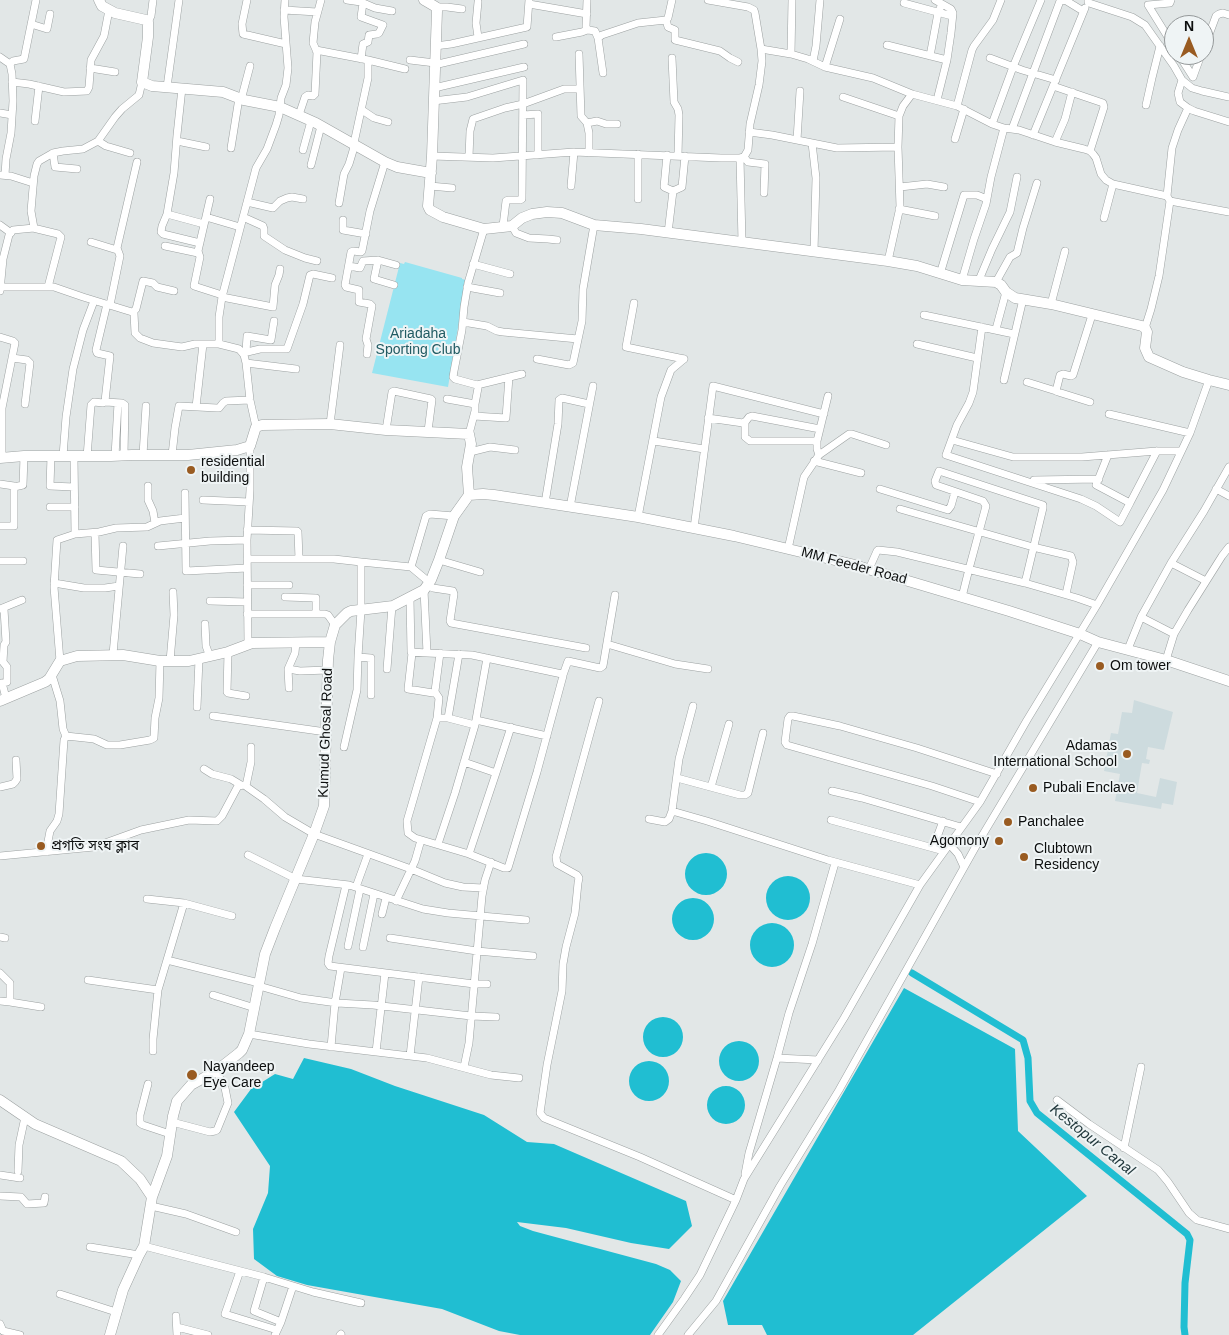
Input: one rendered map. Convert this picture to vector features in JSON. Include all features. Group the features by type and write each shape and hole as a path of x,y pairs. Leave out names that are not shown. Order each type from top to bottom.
{"street":[{"path":"10,64 13,61 24,59 36,0"},
{"path":"99,0 102,6 115,13 148,22"},
{"path":"33,228 31,211 33,183 39,161 53,153 83,149 98,142 122,109 140,95 148,37 148,22 151,16 153,0"},
{"path":"167,87 179,0"},
{"path":"247,0 242,34 286,44"},
{"path":"219,344 219,317 222,296 242,217 256,168 268,146 276,125 281,98 286,85 288,68 284,33 285,0"},
{"path":"299,116 305,97 315,94 316,50 313,43 317,12 321,0"},
{"path":"347,0 392,11"},
{"path":"424,0 436,7 462,9"},
{"path":"587,0 587,30"},
{"path":"672,0 666,20 668,27 675,30 675,40 720,51 738,62"},
{"path":"708,0 748,7 754,10 761,49 760,80 749,132 748,150 742,157 742,242"},
{"path":"791,54 792,0"},
{"path":"813,62 820,0"},
{"path":"955,139 972,50 993,20 1001,0"},
{"path":"992,124 1041,0"},
{"path":"962,280 987,199 990,176 1060,1 1065,0 1083,10"},
{"path":"1164,31 1148,5 1170,3 1171,0"},
{"path":"1033,135 1088,1 1141,22 1151,32 1182,80 1192,88 1229,97"},
{"path":"478,2 476,23 478,38"},
{"path":"435,46 527,27 529,2 587,14"},
{"path":"930,56 939,2 952,10 952,16 947,60 937,100"},
{"path":"339,203 344,174 349,164 354,144 368,78 364,44 368,42 369,35 379,33 383,25 361,17 363,3"},
{"path":"904,3 952,16"},
{"path":"436,7 432,156 428,206 430,210 446,218 484,229 507,226 526,216 547,212 567,214 594,225 641,229 888,261 917,266 962,280 996,282 1015,298 1052,304 1145,328"},
{"path":"12,82 64,92 85,92 89,87 92,56 104,36 109,10"},
{"path":"284,10 317,12"},
{"path":"32,24 47,29 50,14"},
{"path":"1214,21 1219,14 1229,15"},
{"path":"826,67 840,19"},
{"path":"598,38 638,23 666,20"},
{"path":"556,36 594,30 598,38 603,73"},
{"path":"410,60 434,64 524,44"},
{"path":"887,45 947,60"},
{"path":"1146,105 1160,46"},
{"path":"761,49 791,54 826,67 873,78 912,94 960,108 992,124 1090,151 1096,158 1101,174 1113,184 1229,212"},
{"path":"316,50 405,69"},
{"path":"579,54 581,116 587,123 589,153"},
{"path":"0,57 10,64 12,82 11,133 3,175 33,183"},
{"path":"667,155 664,187 673,191 682,187 682,156 679,115 674,102 672,58"},
{"path":"990,58 1032,73 1072,92 1101,102 1104,105 1090,151"},
{"path":"1185,65 1193,77 1197,65"},
{"path":"231,148 240,99 250,66"},
{"path":"434,88 524,67"},
{"path":"90,68 115,72"},
{"path":"433,102 466,96 523,80 522,199 506,201 507,226 516,233 529,238 558,240"},
{"path":"1182,80 1178,93 1180,102 1188,108 1229,122"},
{"path":"142,82 152,86 223,92 240,99 280,107 321,126 396,167 431,173"},
{"path":"35,120 39,86"},
{"path":"182,88 174,173 162,233 200,243"},
{"path":"469,157 470,131 473,120 564,89 580,89"},
{"path":"797,140 800,91"},
{"path":"1055,142 1065,119 1072,92"},
{"path":"888,261 899,209 899,116 903,106 912,94"},
{"path":"843,97 899,116"},
{"path":"1188,108 1172,148 1169,198 1159,276 1145,328 1147,332 1146,348 1149,357 1184,372 1229,385"},
{"path":"362,110 374,118 388,122"},
{"path":"0,114 12,114"},
{"path":"523,114 538,114 538,155"},
{"path":"303,150 305,137 311,121"},
{"path":"587,123 597,121 606,124 617,124"},
{"path":"311,165 321,126"},
{"path":"749,132 837,148 898,147"},
{"path":"176,140 206,148"},
{"path":"98,142 130,153"},
{"path":"812,143 816,178 814,252"},
{"path":"432,156 493,158 574,152 742,157 748,162 765,164 764,193"},
{"path":"571,186 574,152"},
{"path":"53,153 55,167 77,169"},
{"path":"638,154 638,199"},
{"path":"105,402 110,358 108,355 96,353 96,350 120,256 117,250 137,162"},
{"path":"367,354 368,345 366,339 372,306 359,302 359,290 345,287 351,252 362,252 374,198 385,162"},
{"path":"978,280 1010,212 1017,177"},
{"path":"996,282 1010,257 1017,253 1038,182"},
{"path":"900,186 927,184 944,187"},
{"path":"1104,218 1113,184"},
{"path":"430,186 452,188"},
{"path":"668,233 673,191"},
{"path":"940,274 964,195 977,195 987,199"},
{"path":"247,202 272,208 287,198 303,199"},
{"path":"210,199 198,253 200,257 194,286 222,296 273,307 280,269"},
{"path":"899,209 935,216"},
{"path":"167,214 240,227"},
{"path":"242,217 263,226 264,236 285,250 316,261"},
{"path":"343,220 342,230 366,234"},
{"path":"537,359 573,363 582,321 583,289 594,225"},
{"path":"0,226 11,233"},
{"path":"48,287 61,237 58,234 33,228 13,230 9,235 3,259 1,289 54,287 133,312"},
{"path":"484,229 467,287 454,377 455,379 477,384 522,374"},
{"path":"91,242 117,250"},
{"path":"165,246 198,253"},
{"path":"1052,304 1064,251"},
{"path":"348,266 360,268 363,261 378,260 396,265"},
{"path":"378,260 374,279 394,285"},
{"path":"473,264 510,274"},
{"path":"174,291 143,281 136,309 133,312 136,333 140,338 153,343 182,347 219,344 234,347 244,352 260,349 287,349 310,275 332,278"},
{"path":"467,287 500,293"},
{"path":"996,329 1006,292"},
{"path":"1004,380 1023,299"},
{"path":"63,456 72,369 83,330 94,301"},
{"path":"634,303 626,347 684,359 670,370 662,397 638,518"},
{"path":"924,315 1014,334"},
{"path":"1056,391 1061,374 1073,375 1092,315"},
{"path":"248,644 247,530 250,446 256,427 250,400 244,352 247,336 271,340 274,321"},
{"path":"462,322 487,326 503,332 578,339"},
{"path":"982,327 973,392 957,425 946,455 1081,499 1096,506 1120,522 1157,451"},
{"path":"0,337 14,342 1,408 1,458 24,456 172,455 237,450 250,446"},
{"path":"196,407 203,344"},
{"path":"918,344 977,358"},
{"path":"330,424 340,345"},
{"path":"12,358 27,360 30,363 24,404"},
{"path":"246,363 296,368"},
{"path":"474,416 506,418 509,376"},
{"path":"744,1179 844,1018 920,885 980,802 1097,605 1163,490 1190,434 1209,380"},
{"path":"1027,382 1090,402"},
{"path":"427,653 426,588 439,560 454,516 469,495 468,468 471,444 469,434 474,416 477,384"},
{"path":"570,507 593,386"},
{"path":"694,528 714,386 824,414"},
{"path":"386,430 392,392 394,391 432,400 428,431"},
{"path":"817,458 817,441 828,396"},
{"path":"545,503 558,424 559,400 562,398 590,404"},
{"path":"447,399 475,404"},
{"path":"172,455 177,407 219,408 226,401 250,400"},
{"path":"87,456 91,405 94,402 105,402 124,404 125,407 119,456"},
{"path":"143,455 146,406"},
{"path":"1109,414 1190,434"},
{"path":"817,441 750,442 745,437 745,422 752,416 820,429"},
{"path":"708,418 745,422"},
{"path":"256,427 262,425 330,424 386,430 469,434"},
{"path":"788,549 804,477 817,458 849,434 886,445"},
{"path":"952,440 1013,457 1082,457 1181,451"},
{"path":"654,442 704,449"},
{"path":"470,452 490,447 515,450"},
{"path":"1108,455 1096,485 1130,503"},
{"path":"0,484 23,485 24,456"},
{"path":"51,456 50,486 74,487"},
{"path":"74,457 75,534"},
{"path":"817,458 861,473"},
{"path":"1128,649 1141,617 1229,467"},
{"path":"962,597 986,503 936,485 935,481 939,471 1042,504 1043,508 1025,583"},
{"path":"1034,480 1099,479"},
{"path":"0,526 14,525 14,486"},
{"path":"148,486 148,500 155,523"},
{"path":"880,489 948,510 955,492"},
{"path":"1216,489 1229,496"},
{"path":"185,493 186,571 247,568"},
{"name":"MM Feeder Road","path":"469,495 483,494 638,518 694,528 788,549 869,569 1009,611 1080,634 1098,642 1166,660 1229,681"},
{"path":"203,500 249,502"},
{"path":"50,507 75,507"},
{"path":"900,509 1072,557 1073,562 1066,594"},
{"path":"411,567 426,516 430,514 454,516"},
{"path":"22,600 2,609 6,642 2,645 4,662 7,667 7,682 2,684 3,699 45,682 52,675 60,661 54,583 56,541 75,534 95,533 116,528 147,528 155,523 185,518"},
{"path":"247,530 297,531 299,559"},
{"path":"95,533 96,570 140,574"},
{"path":"158,546 247,540"},
{"path":"113,654 123,546"},
{"path":"1166,660 1174,634 1229,547"},
{"path":"869,569 877,551 881,549 1025,583 1097,605"},
{"path":"247,559 361,562 411,567 429,582 426,588 410,598 392,606 347,613 335,625 326,614 247,614"},
{"path":"439,560 480,572"},
{"path":"0,561 23,561"},
{"path":"344,747 356,697 358,679 361,562"},
{"path":"1172,563 1206,581"},
{"path":"54,583 84,588 119,586"},
{"path":"247,585 289,585"},
{"path":"426,588 452,590 454,592 451,623 586,648"},
{"path":"66,736 94,739 108,745 120,745 152,739 174,615 173,592"},
{"path":"440,653 435,692 439,698 437,718 407,821 408,833 415,838 470,854 507,868 568,661 601,668 603,666 615,595"},
{"path":"285,597 316,598 316,614"},
{"path":"410,598 412,653 408,689 435,692"},
{"path":"210,601 247,602"},
{"path":"387,669 392,606"},
{"path":"1141,617 1174,634"},
{"path":"197,707 205,658 204,624"},
{"name":"Kumud Ghosal Road","path":"110,1335 123,1290 141,1250 152,1201 167,1156 175,1107 180,1096 191,1085 216,1071 240,1053 249,1034 265,954 314,834 324,803 328,670 330,642 335,625"},
{"path":"289,688 288,669 295,653 296,642"},
{"path":"60,661 76,656 113,654 165,661 188,661 228,652 248,644 330,642"},
{"path":"688,1335 716,1300 780,1186 839,1090 964,867 1098,642"},
{"path":"607,644 675,664 708,669"},
{"path":"228,652 226,692 246,696"},
{"path":"412,653 458,654 488,658 563,674"},
{"path":"448,718 458,654"},
{"path":"358,657 371,658 371,695"},
{"path":"438,844 476,722 488,658"},
{"path":"288,669 300,671 328,670"},
{"path":"46,852 50,831 57,821 59,814 64,740 66,736 63,729 60,702 52,675"},
{"path":"599,702 556,857 557,864 577,875 578,883 575,913 566,946 562,991 547,1065 540,1113 544,1118 640,1157 736,1200"},
{"path":"649,819 665,822 669,819 672,811 679,759 693,706"},
{"path":"213,716 326,732"},
{"path":"980,802 932,786 787,745 785,742 788,719 790,716 793,716 840,726 918,748 997,774"},
{"path":"437,718 511,727 547,736"},
{"path":"711,787 729,724"},
{"path":"470,854 511,727"},
{"path":"677,778 745,795 748,792 763,733"},
{"path":"244,785 251,762 251,747"},
{"path":"0,787 15,782 17,779 16,760"},
{"path":"464,762 496,773"},
{"path":"204,769 212,774 244,785 285,817 314,834 412,869 445,883 483,888"},
{"path":"0,856 94,847 141,830 189,820 216,821 222,816 238,786 244,785"},
{"path":"832,790 962,827"},
{"path":"672,811 835,862 920,885"},
{"path":"831,820 944,851"},
{"path":"933,848 943,821"},
{"path":"396,901 412,869 421,840"},
{"path":"949,844 958,854 964,867"},
{"path":"348,946 358,888 368,854"},
{"path":"248,855 296,879 346,885 423,909 526,920"},
{"path":"464,1067 469,1042 479,916 483,888 492,862"},
{"path":"658,1335 700,1275 744,1179 749,1153 778,1058 789,1012 812,944 835,862"},
{"path":"346,885 328,963 330,966 385,974 487,984"},
{"path":"363,947 374,894"},
{"path":"382,914 386,898"},
{"path":"147,899 184,903 232,916"},
{"path":"153,1050 158,990 184,903"},
{"path":"390,938 477,951 533,956"},
{"path":"167,960 301,998 335,1003 496,1017"},
{"path":"331,1047 335,1003 341,968"},
{"path":"0,973 10,983 10,1002"},
{"path":"376,1052 385,974"},
{"path":"410,1056 419,977"},
{"path":"88,980 158,990"},
{"path":"213,995 255,1008"},
{"path":"0,1001 41,1007"},
{"path":"249,1034 331,1047 427,1058 490,1075 519,1078"},
{"path":"778,1058 818,1060"},
{"path":"1124,1148 1141,1067"},
{"path":"172,1122 210,1132 217,1130 228,1103 225,1088 216,1071"},
{"path":"148,1084 140,1115 140,1123 143,1126 170,1134"},
{"path":"0,1100 35,1124 121,1161 140,1179 152,1201 236,1232"},
{"path":"1057,1100 1158,1170 1189,1213 1197,1220 1229,1229"},
{"path":"0,1175 19,1175 19,1145 25,1118"},
{"path":"0,1196 21,1197 27,1204 44,1203 45,1197"},
{"path":"90,1247 141,1250 240,1271 361,1303"},
{"path":"240,1271 225,1314 276,1333 293,1286"},
{"path":"264,1277 254,1311 281,1322"},
{"path":"60,1294 116,1312"},
{"path":"176,1316 177,1331 208,1335"},
{"path":"1,1328 20,1335"}],"shaded area":[{"name":"Adamas International School","path":"1134,700 1173,712 1164,750 1148,747 1146,759 1150,760 1149,764 1142,763 1137,793 1156,797 1160,778 1177,782 1173,805 1162,803 1161,809 1115,801 1120,774 1104,771 1111,733 1118,734 1122,712 1132,713"},
{"path":"710,853 718,856 724,862 727,874 724,886 718,892 702,895 694,892 688,886 685,870 688,862 694,856"},
{"path":"788,876 800,880 806,886 810,898 806,910 800,916 788,920 776,916 770,910 766,898 770,886 776,880"},
{"path":"697,898 705,901 711,907 714,919 711,931 705,937 689,940 681,937 675,931 672,915 675,907 681,901"},
{"path":"772,923 784,927 790,933 794,945 790,957 784,963 772,967 760,963 754,957 750,945 754,933 760,927"},
{"path":"904,988 1015,1049 1018,1131 1087,1196 913,1335 767,1335 762,1325 728,1325 723,1301"},
{"path":"667,1017 674,1020 680,1026 683,1037 682,1045 674,1054 667,1057 659,1057 652,1054 644,1045 643,1033 646,1026 655,1018"},
{"path":"735,1041 743,1041 750,1044 756,1050 759,1061 756,1072 750,1078 743,1081 735,1081 728,1078 722,1072 719,1065 719,1057 722,1050 728,1044"},
{"path":"304,1058 351,1069 395,1086 484,1115 527,1142 554,1144 686,1201 692,1226 669,1249 631,1243 566,1228 517,1222 520,1226 533,1231 656,1264 670,1270 681,1281 673,1302 650,1335 520,1335 499,1331 442,1309 307,1285 277,1276 254,1259 253,1229 268,1193 270,1166 234,1112 251,1089 275,1074 293,1079"},
{"path":"649,1061 660,1064 666,1070 669,1081 666,1092 660,1098 649,1101 638,1098 632,1092 629,1081 632,1070 638,1064"},
{"path":"726,1086 740,1091 745,1105 740,1119 726,1124 712,1119 707,1105 712,1091"}],"green space":[{"name":"Ariadaha Sporting Club","path":"405,262 466,280 448,387 372,373 400,263 404,264"}],"waterway":[{"name":"Kestopur Canal","path":"912,973 1023,1040 1028,1058 1030,1101 1037,1113 1187,1234 1190,1240 1185,1283 1185,1335"}],"place":[{"name":"residential building","path":"191,470"},
{"name":"Om tower","path":"1100,666"},
{"name":"Adamas International School","path":"1127,754"},
{"name":"Pubali Enclave","path":"1033,788"},
{"name":"Panchalee","path":"1008,822"},
{"name":"Agomony","path":"999,841"},
{"name":"প্রগতি সংঘ ক্লাব","path":"41,846"},
{"name":"Clubtown Residency","path":"1024,857"},
{"name":"Nayandeep Eye Care","path":"192,1075"}]}
